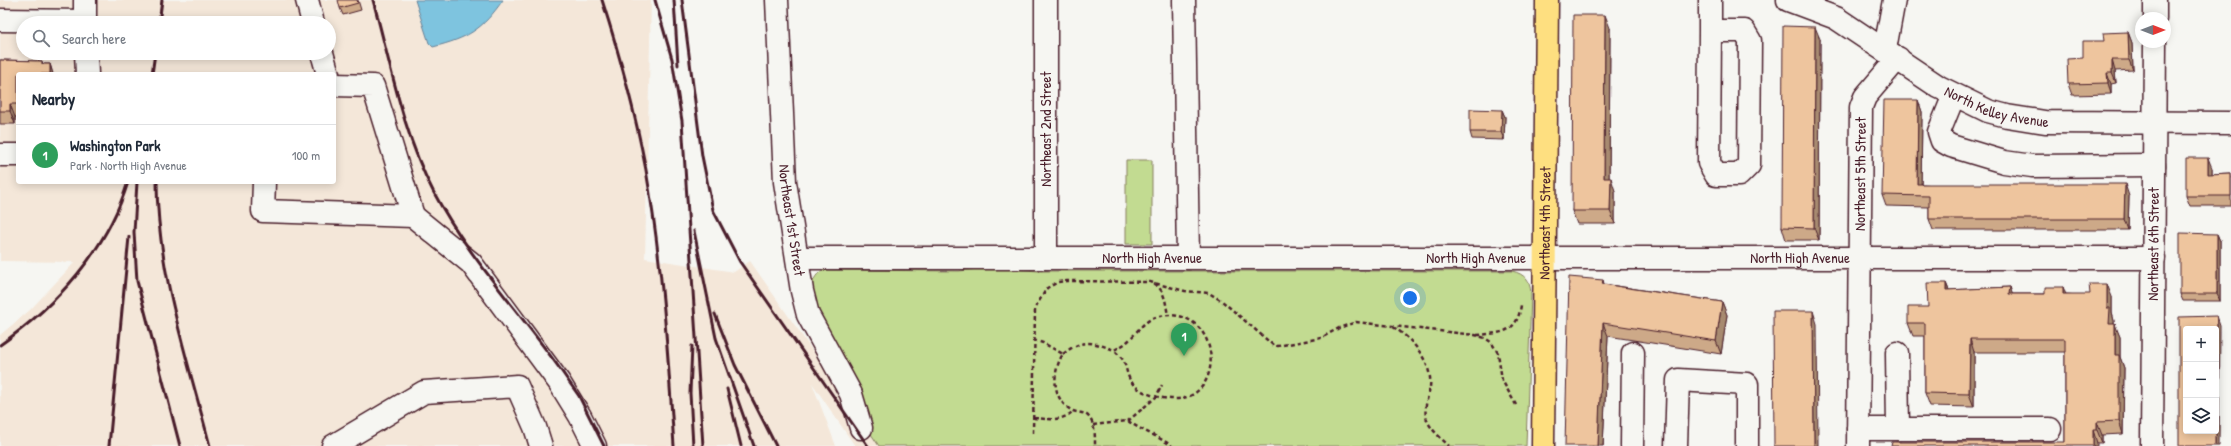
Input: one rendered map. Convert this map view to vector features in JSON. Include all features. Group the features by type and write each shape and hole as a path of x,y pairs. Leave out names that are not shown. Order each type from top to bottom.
{"main road":[{"name":"Northeast 4th Street","path":"1543,446 1547,0"}],"street":[{"path":"307,0 311,16"},
{"name":"Northeast 1st Street","path":"777,0 785,182 789,218 798,258 802,292 808,315 851,394 861,428"},
{"name":"Northeast 2nd Street","path":"1046,0 1046,258"},
{"path":"1184,0 1188,258"},
{"path":"1710,0 1708,162 1716,175 1739,175 1750,165 1750,41 1744,31 1710,31"},
{"name":"North Kelley Avenue","path":"1788,0 1836,18 1891,53 1918,74 1954,95 1988,111 2029,120 2231,123"},
{"name":"Northeast 5th Street","path":"1858,437 1861,107 1865,97 1891,53 1894,0"},
{"path":"2155,0 2155,12"},
{"path":"68,16 85,15"},
{"path":"0,20 16,19"},
{"name":"Northeast 6th Street","path":"2152,446 2155,48"},
{"path":"86,60 87,72"},
{"path":"324,60 327,72"},
{"path":"336,85 373,86 413,216 471,263 560,382 580,416 595,446"},
{"path":"1954,95 1939,132 1942,141 1951,146 2004,162 2032,166 2154,165"},
{"path":"0,155 16,155"},
{"path":"264,184 263,211 413,216"},
{"name":"North High Avenue","path":"798,258 2154,258"},
{"path":"1632,446 1633,353"},
{"path":"1897,353 1898,429"},
{"path":"1676,446 1678,380 1747,384 1747,446"},
{"path":"333,446 424,392 517,386 535,426 541,446"},
{"path":"1858,437 1898,429 2050,429"}],"path":[{"path":"1033,433 1033,340 1035,308 1038,299 1052,284 1067,281 1150,282 1185,291 1202,292 1215,296 1274,345 1278,346 1321,338 1339,328 1356,322 1475,335 1485,338 1491,342 1498,353 1502,380 1516,405"},
{"path":"1150,282 1158,286 1163,294 1168,316"},
{"path":"1475,335 1510,329 1517,322 1521,305"},
{"path":"1095,445 1093,425 1086,414 1073,410 1061,399 1055,385 1056,369 1063,354 1079,344 1090,342 1114,350 1123,360 1128,377 1134,384 1144,392 1156,397 1171,400 1192,394 1201,388 1207,380 1211,368 1212,356 1201,329 1189,321 1175,316 1159,316 1144,323 1127,343 1114,350"},
{"path":"1391,325 1401,332 1421,353 1430,382 1425,413 1426,419 1429,425 1449,446"},
{"path":"1033,340 1043,343 1063,354"},
{"path":"1093,425 1128,422 1156,397 1162,385"},
{"path":"1034,418 1059,419 1068,416 1073,410"},
{"path":"1128,422 1144,432 1158,436 1172,446"}],"shaded area":[{"path":"0,0 651,0 645,258 734,272 750,261 879,446 855,446 812,383 836,446 0,446 0,335 30,310 75,262 0,261"}],"green space":[{"path":"1126,160 1152,160 1152,244 1126,244"},
{"path":"988,268 1040,271 1517,272 1528,282 1531,293 1526,446 879,446 871,434 869,417 812,302 813,284 816,276 823,270 959,271"}],"water":[{"path":"415,0 503,0 481,26 456,40 433,47 429,43"}],"building":[{"path":"338,0 357,0 358,3 340,8"},
{"path":"1573,15 1605,15 1604,178 1611,178 1610,211 1572,211"},
{"path":"1783,26 1815,27 1814,228 1782,227"},
{"path":"2128,32 2129,60 2112,60 2112,73 2107,73 2108,83 2068,84 2067,59 2083,58 2083,41 2104,41 2103,33"},
{"path":"0,60 42,61 42,64 50,64 50,72 16,72 16,104 10,104 10,111 0,111"},
{"path":"1884,100 1918,100 1917,184 2125,184 2124,219 1929,219 1929,196 1882,195"},
{"path":"1470,109 1502,110 1501,132 1470,132"},
{"path":"2186,158 2208,158 2208,174 2231,173 2231,196 2186,196"},
{"path":"2180,233 2217,234 2217,294 2180,294"},
{"path":"1569,277 1603,280 1602,284 1722,302 1716,341 1603,323 1598,446 1565,446"},
{"path":"1927,283 1946,283 1946,290 2010,287 2009,294 2045,294 2045,287 2063,287 2063,294 2090,294 2089,284 2107,284 2107,308 2110,308 2109,324 2115,324 2115,355 2119,355 2119,421 2097,422 2097,430 2093,430 2093,446 1891,446 1892,442 2065,442 2065,339 1970,339 1969,394 1925,393 1925,323 1908,323 1908,307 1928,307"},
{"path":"1773,311 1813,311 1814,446 1774,446"},
{"path":"2217,316 2217,326 2183,326 2183,434 2216,434 2216,446 2179,446 2179,317"}],"railway":[{"path":"160,16 162,0"},
{"path":"373,0 405,122 413,146 433,191 447,216 480,264 579,396 604,446"},
{"path":"602,0 632,105 642,148 652,204 664,308 674,446"},
{"path":"655,0 672,59 682,121 703,446"},
{"path":"674,0 678,65"},
{"path":"682,0 702,156 713,210 740,262 868,446"},
{"path":"152,72 154,60"},
{"path":"0,345 41,312 78,274 107,231 119,207 127,184"},
{"path":"137,184 134,232 137,281 180,446"},
{"path":"157,184 158,215 168,282 175,315 210,446"},
{"path":"694,231 716,338 754,446"},
{"path":"109,446 129,237"},
{"path":"715,314 735,365 776,446"},
{"path":"692,346 690,393 693,446"},
{"path":"727,389 741,446"}],"place":[{"name":"Washington Park","path":"1184,356"}]}
